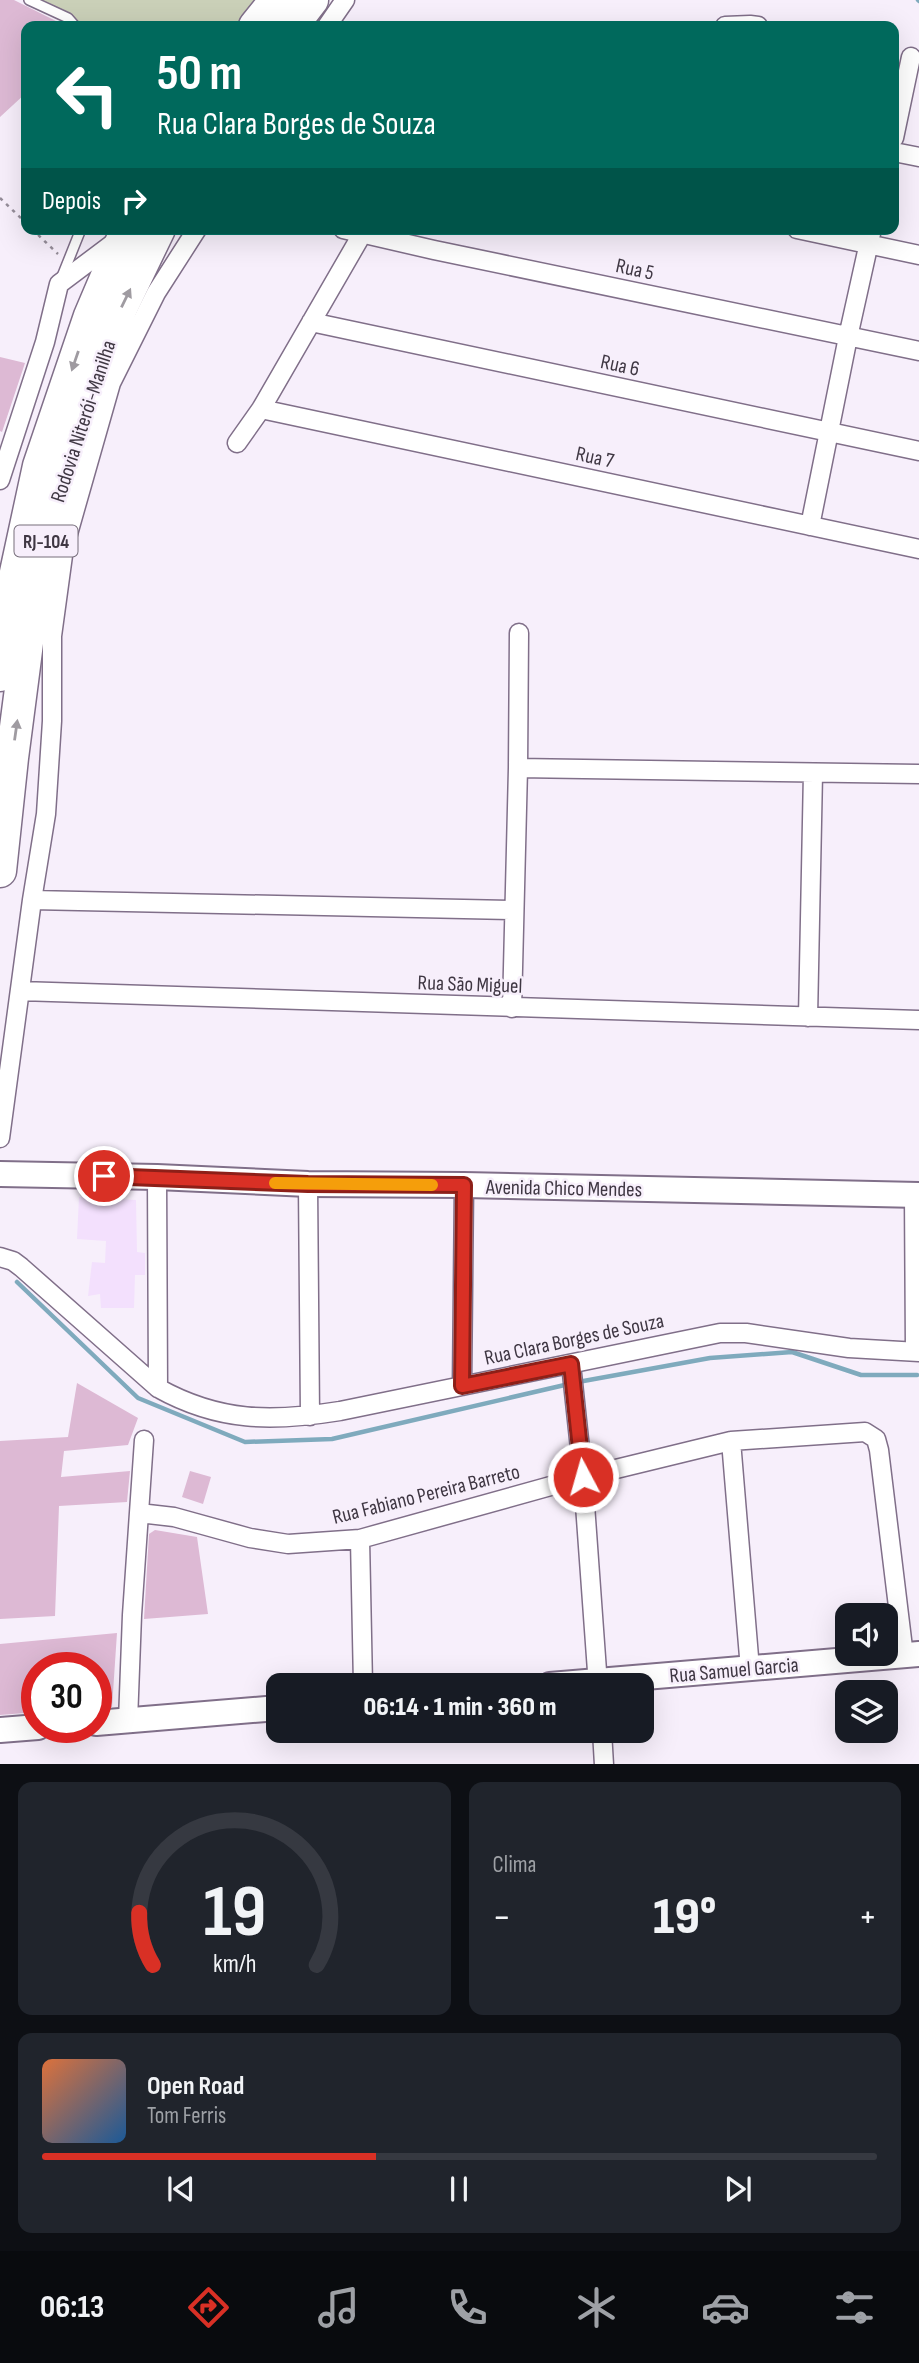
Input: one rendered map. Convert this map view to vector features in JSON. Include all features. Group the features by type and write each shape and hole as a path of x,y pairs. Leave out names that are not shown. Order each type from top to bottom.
{"highway":[{"path":"259,21 275,0"},
{"path":"296,21 312,0"},
{"name":"Rodovia Niterói-Manilha","path":"0,871 39,467 90,316 124,235"},
{"name":"Rodovia Niterói-Manilha","path":"0,675 22,626 34,589 62,474 121,308 156,235"}],"street":[{"path":"330,21 345,0"},
{"path":"899,109 908,57"},
{"path":"899,153 919,157"},
{"path":"0,480 45,342 59,284 122,235"},
{"path":"0,1138 32,900 47,814 52,721 22,626 64,548 111,383 156,293 193,235"},
{"path":"237,443 261,409 362,235"},
{"name":"Rua 5","path":"379,235 434,250 919,351"},
{"path":"852,235 870,237 919,255"},
{"path":"810,526 870,237"},
{"name":"Rua 6","path":"311,322 919,451"},
{"name":"Rua 7","path":"261,409 919,549"},
{"path":"512,1008 519,633"},
{"path":"518,768 919,775"},
{"path":"808,1017 813,773"},
{"path":"32,900 514,910"},
{"name":"Rua São Miguel","path":"20,991 919,1020"},
{"name":"Avenida Chico Mendes","path":"0,1174 308,1184 917,1195"},
{"path":"157,1177 158,1388"},
{"path":"308,1184 310,1416"},
{"path":"462,1386 464,1185"},
{"path":"917,1195 917,1351"},
{"name":"Rua Clara Borges de Souza","path":"0,1257 21,1266 158,1388 182,1402 213,1412 266,1419 310,1416 462,1386 573,1378 720,1333 746,1333 849,1349 917,1351"},
{"path":"573,1378 583,1477 596,1673"},
{"name":"Rua Fabiano Pereira Barreto","path":"139,1513 174,1517 250,1538 288,1544 325,1543 360,1539 583,1477 731,1441 865,1432 876,1439 879,1450 912,1655"},
{"path":"128,1721 144,1440"},
{"path":"731,1441 750,1668"},
{"path":"360,1539 363,1673"},
{"name":"Rua Samuel Garcia","path":"654,1677 912,1655"},
{"path":"112,1722 266,1709"},
{"path":"0,1730 21,1728"},
{"path":"602,1743 604,1764"}],"lane":[{"path":"29,0 71,21"},
{"path":"59,284 79,235"}],"path":[{"path":"0,198 21,218"},
{"path":"38,235 59,255"}],"shaded area":[{"path":"79,1197 136,1200 137,1252 145,1253 145,1275 135,1275 134,1308 101,1308 100,1294 88,1296 92,1262 105,1263 106,1241 77,1239"}],"green space":[{"path":"41,0 264,0 247,21 72,21"}],"building":[{"path":"0,0 14,0 56,21 21,21 21,98 0,117"},
{"path":"0,357 25,363 2,432 0,431"},
{"path":"77,1383 138,1418 128,1445 64,1451 61,1477 130,1471 127,1502 59,1506 55,1616 0,1619 0,1441 68,1437"},
{"path":"190,1471 211,1477 203,1504 182,1497"},
{"path":"155,1530 197,1537 208,1614 144,1619 149,1534"},
{"path":"117,1633 112,1707 112,1652 21,1652 21,1713 0,1715 0,1644"}],"waterway":[{"path":"17,1282 138,1398 245,1442 332,1439 569,1384"},
{"path":"578,1382 710,1358 792,1352 861,1375 917,1375"}],"slow traffic":[{"path":"275,1183 432,1185"}],"route":[{"path":"104,1176 308,1184 464,1185 462,1386 571,1364 583,1477"}]}
